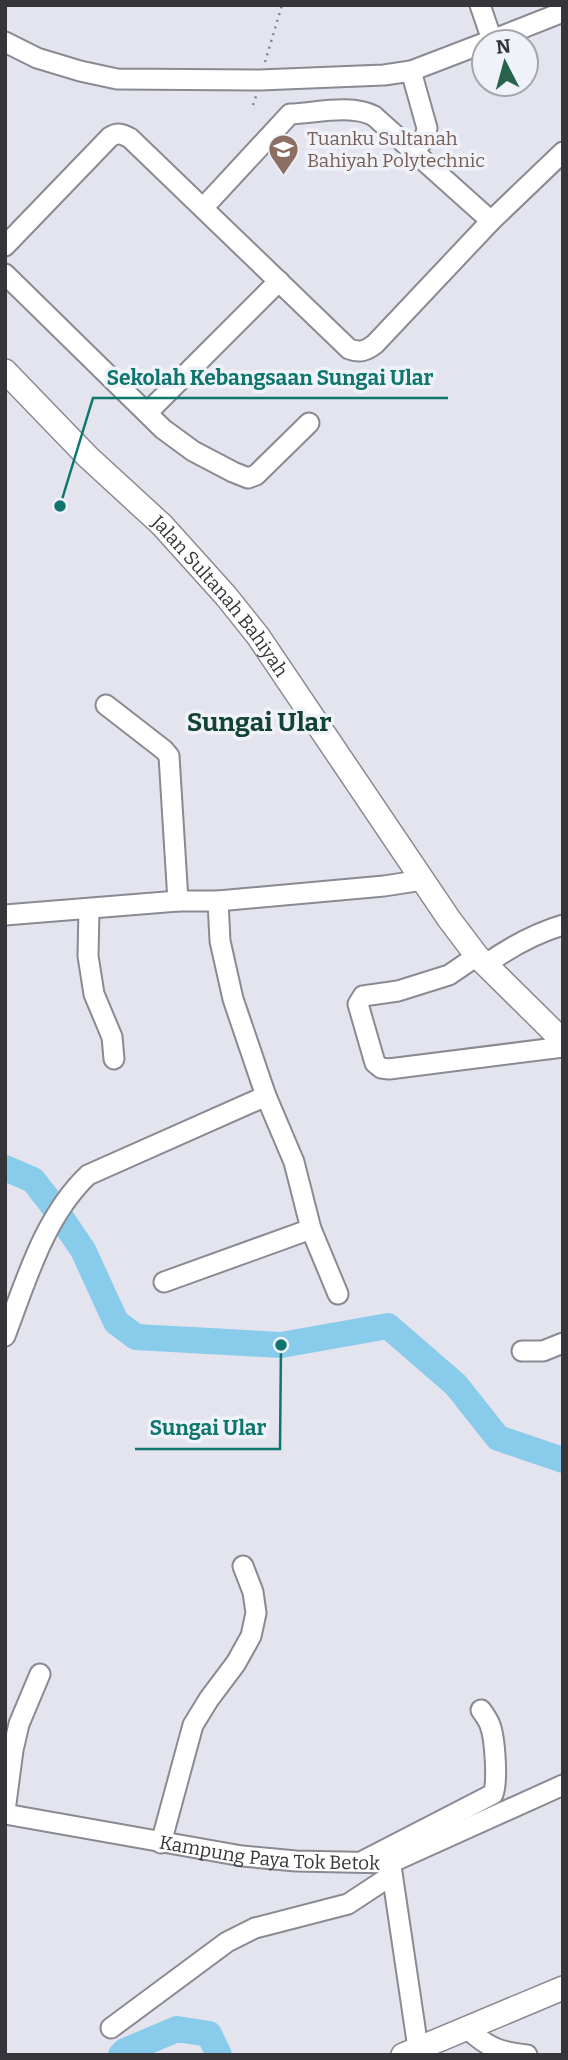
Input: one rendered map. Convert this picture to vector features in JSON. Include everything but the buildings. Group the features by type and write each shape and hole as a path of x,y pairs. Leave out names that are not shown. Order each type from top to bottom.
{"main road":[{"name":"Jalan Sultanah Bahiyah","path":"5,371 88,457 162,525 226,596 258,636 423,880 481,960 563,1041"},
{"path":"410,2051 563,1988"}],"street":[{"path":"480,5 485,28"},
{"path":"523,28 563,12"},
{"path":"5,42 37,58 117,79 260,80 384,75 411,71 470,49"},
{"path":"411,71 427,128 425,138 413,153"},
{"path":"203,208 290,114 352,110 366,112 374,117 491,221"},
{"path":"5,246 116,133 130,138 349,349 366,351 491,221 563,152"},
{"path":"5,274 147,413 193,452 248,478 256,475 309,423"},
{"path":"147,413 279,281"},
{"path":"106,705 169,756 178,901"},
{"path":"5,915 178,901 218,901 423,880"},
{"path":"218,901 220,941 233,999 266,1096 294,1162 311,1229 338,1294"},
{"path":"89,909 88,956 94,994 112,1037 114,1059"},
{"path":"563,925 536,933 449,975 398,991 363,996 358,1004 375,1063 382,1068 563,1047"},
{"path":"5,1336 52,1220 71,1191 88,1175 266,1096"},
{"path":"164,1282 311,1229"},
{"path":"522,1351 543,1351 563,1343"},
{"path":"161,1843 193,1725 236,1663 251,1636 256,1613 253,1592 243,1566"},
{"path":"5,1813 8,1778 19,1724 40,1675"},
{"path":"362,1862 493,1794 495,1785 492,1738 490,1725 481,1710"},
{"name":"Kampung Paya Tok Betok","path":"5,1813 242,1856 296,1861 362,1862 391,1869 563,1784"},
{"path":"111,2028 227,1942 255,1927 348,1904 391,1869"},
{"path":"391,1869 410,2051"},
{"path":"468,2029 483,2044 505,2053 527,2055"}],"path":[{"path":"253,106 282,5"}],"waterway":[{"name":"Sungai Ular","path":"5,1168 33,1180 51,1203 83,1250 116,1322 136,1337 281,1345 388,1326 456,1385 498,1438 563,1460"},
{"path":"121,2055 177,2029 209,2034 219,2055"}],"place":[{"name":"Tuanku Sultanah Bahiyah Polytechnic","path":"284,176"},
{"name":"Sekolah Kebangsaan Sungai Ular","path":"60,506"},
{"name":"Sungai Ular","path":"281,1345"}],"district":[{"name":"Sungai Ular","path":"259,722"}]}
